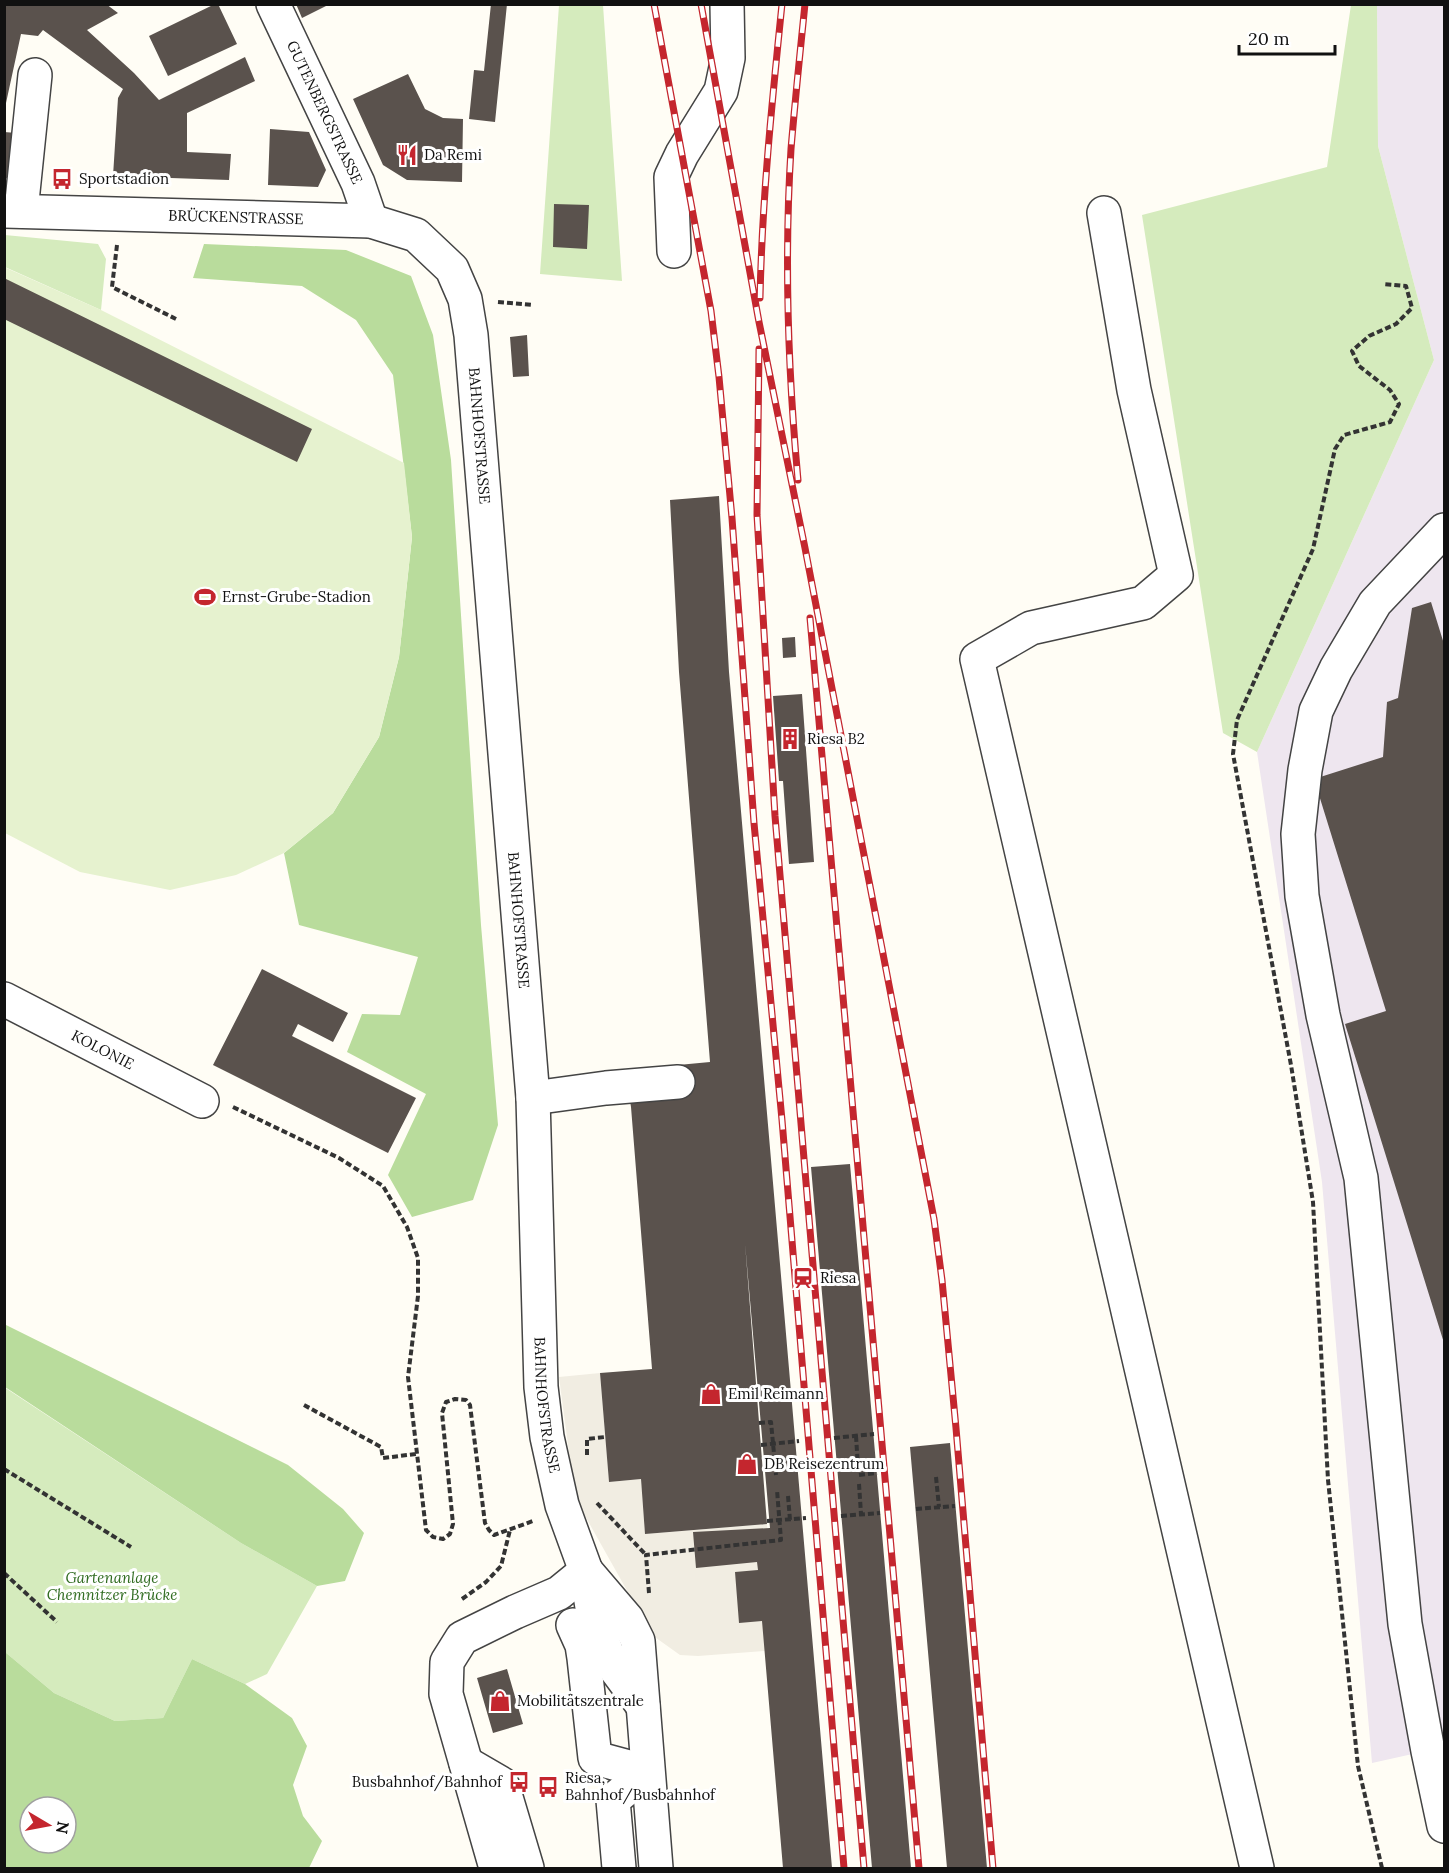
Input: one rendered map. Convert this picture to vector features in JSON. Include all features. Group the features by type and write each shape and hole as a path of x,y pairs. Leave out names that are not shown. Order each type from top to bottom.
{"street":[{"name":"GUTENBERGSTRASSE","path":"273,4 358,183 372,221"},
{"path":"674,251 671,177 682,154 721,92 728,58 727,4"},
{"path":"13,211 35,75"},
{"name":"BRÜCKENSTRASSE","path":"13,211 372,221 416,235 452,268"},
{"path":"1104,213 1134,390 1176,576 1143,603 1031,628 977,659 1257,1869"},
{"name":"BAHNHOFSTRASSE","path":"452,268 465,299 471,335 533,1098 541,1387 547,1437 562,1505 586,1571 594,1619 597,1664 617,1671 643,1706"},
{"path":"1444,530 1375,603 1336,669 1316,711 1305,770 1298,834 1302,896 1323,1015 1361,1178 1405,1623 1444,1826"},
{"name":"KOLONIE","path":"4,999 202,1101"},
{"path":"533,1098 606,1088 678,1082"},
{"path":"496,1869 446,1694 447,1662 462,1638 559,1593 586,1571"},
{"name":"BAHNHOFSTRASSE","path":"586,1571 627,1619 638,1641 656,1869"},
{"path":"514,1612 556,1618 573,1625 591,1638 597,1664 595,1758 647,1772"},
{"path":"466,1763 502,1784 527,1869"},
{"path":"619,1869 613,1800 647,1772"}],"path":[{"path":"121,213 112,287 176,319"},
{"path":"202,1101 227,1104 339,1158 383,1186 407,1227 418,1258 418,1296 408,1377 426,1530 433,1537 443,1539 450,1534 453,1524 442,1413 446,1402 455,1399 466,1400 470,1405 485,1523 489,1530 494,1535 533,1521 586,1492 646,1555 650,1601"},
{"path":"304,1405 381,1447 383,1458 416,1454"},
{"path":"759,1423 771,1422 776,1475"},
{"path":"834,1438 874,1434"},
{"path":"856,1436 858,1467"},
{"path":"586,1460 586,1438 605,1437"},
{"path":"761,1445 799,1442"},
{"path":"4,1469 131,1547"},
{"path":"859,1475 877,1473"},
{"path":"936,1477 939,1508"},
{"path":"859,1484 861,1514"},
{"path":"646,1555 781,1540 777,1490"},
{"path":"788,1496 790,1520"},
{"path":"916,1509 955,1506"},
{"path":"841,1516 880,1513"},
{"path":"767,1521 806,1518"},
{"path":"4,1573 57,1622"},
{"path":"1358,1766 1382,1869"}],"shaded area":[{"path":"1377,5 1444,5 1444,1747 1372,1763 1322,1182 1257,752 1434,360 1378,146"},
{"path":"600,1373 609,1482 641,1479 645,1534 767,1524 777,1650 698,1656 680,1655 652,1635 575,1498 559,1377"}],"green space":[{"path":"559,5 603,5 622,281 540,274"},
{"path":"1351,5 1377,5 1378,146 1434,360 1257,752 1223,733 1142,215 1327,167"},
{"path":"5,235 98,244 106,259 101,310 5,267"},
{"path":"204,244 346,250 411,276 433,335 451,460 481,925 498,1125 473,1200 412,1217 388,1175 426,1094 347,1052 362,1014 400,1015 418,957 299,925 284,853 333,813 379,737 399,657 412,537 393,375 356,320 302,286 193,278"},
{"name":"Ernst-Grube-Stadion","path":"4,267 101,310 404,463 412,537 399,657 379,737 333,813 284,853 236,875 170,890 80,872 5,833"},
{"path":"4,1324 288,1465 343,1509 364,1533 345,1581 317,1586 241,1543 5,1387"},
{"name":"Gartenanlage Chemnitzer Brücke","path":"4,1387 241,1543 317,1586 267,1674 245,1684 192,1659 163,1718 115,1721 54,1693 5,1652"},
{"path":"5,1652 54,1693 115,1721 163,1718 192,1659 245,1684 292,1718 307,1746 293,1785 303,1816 322,1841 309,1868 5,1868"}],"building":[{"path":"4,4 106,4 118,13 87,30 134,73 159,100 245,57 255,81 187,113 187,152 231,154 229,180 113,176 118,98 123,89 43,30 38,36 21,34 6,103 4,102"},
{"path":"218,4 237,44 168,76 149,36"},
{"path":"296,4 330,4 302,18"},
{"path":"491,4 507,4 495,122 469,119 474,70 484,71"},
{"path":"408,74 425,109 443,118 463,119 462,182 407,180 383,165 353,99"},
{"path":"270,129 309,132 326,170 318,187 268,185"},
{"path":"4,132 17,133 13,179 4,178"},
{"path":"554,204 589,205 587,249 553,247"},
{"path":"4,278 312,429 297,462 4,319"},
{"path":"527,335 529,376 513,377 510,337"},
{"path":"719,496 729,672 832,1868 783,1868 762,1621 739,1623 735,1572 758,1570 757,1562 696,1568 693,1532 770,1528 745,1243 767,1524 645,1534 641,1479 609,1482 600,1373 652,1369 631,1107 625,1070 710,1062 679,672 670,500"},
{"path":"1431,602 1444,644 1444,1343 1345,1024 1386,1011 1314,779 1383,757 1387,702 1398,698 1412,608"},
{"path":"795,637 796,657 783,658 782,638"},
{"name":"Riesa B2","path":"802,694 814,862 789,864 783,781 779,781 773,696"},
{"path":"262,969 348,1013 333,1042 298,1024 292,1036 416,1098 388,1153 213,1065"},
{"path":"850,1164 911,1868 872,1868 811,1167"},
{"path":"950,1443 987,1868 947,1868 910,1447"},
{"name":"Mobilitätszentrale","path":"507,1669 523,1724 493,1733 477,1678"}],"railway":[{"path":"654,4 711,311 719,377 732,518 754,823 782,1120 844,1868"},
{"path":"701,4 759,322 805,548 934,1219 956,1428 993,1868"},
{"path":"760,298 765,188 782,4"},
{"path":"798,480 790,357 788,232 791,149 805,4"},
{"path":"759,349 757,515 775,816 864,1868"},
{"path":"810,618 919,1868"}],"place":[{"name":"Da Remi","path":"407,155"},
{"name":"Sportstadion","path":"62,179"},
{"name":"Ernst-Grube-Stadion","path":"205,597"},
{"name":"Riesa B2","path":"790,739"},
{"name":"Riesa","path":"803,1278"},
{"name":"Emil Reimann","path":"711,1394"},
{"name":"DB Reisezentrum","path":"747,1464"},
{"name":"Mobilitätszentrale","path":"500,1701"},
{"name":"Busbahnhof/Bahnhof","path":"519,1782"},
{"name":"Riesa, Bahnhof/Busbahnhof","path":"548,1787"}]}
